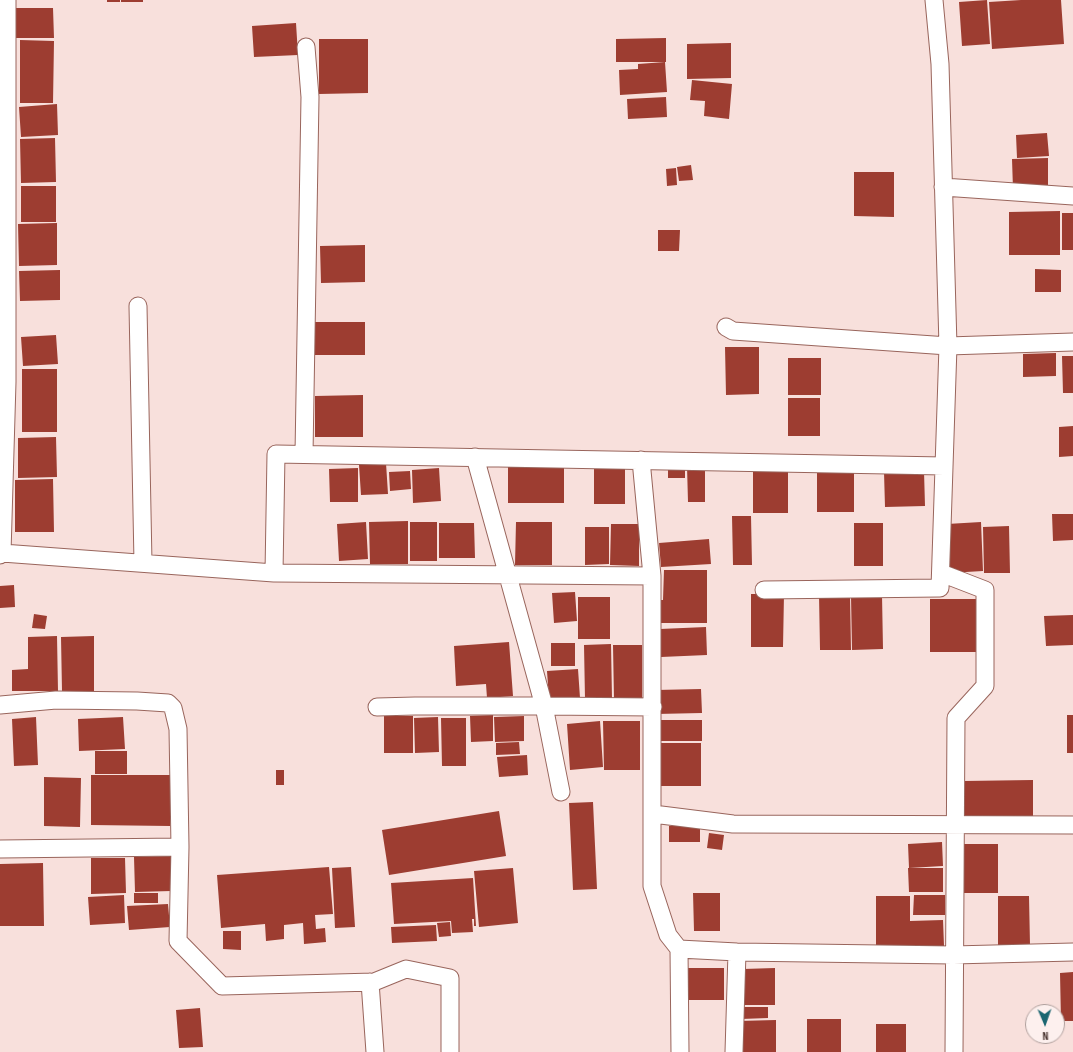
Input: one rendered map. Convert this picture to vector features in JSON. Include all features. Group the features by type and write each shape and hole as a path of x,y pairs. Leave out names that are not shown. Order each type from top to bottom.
{"street":[{"path":"7,0 1,554 274,573 652,576"},
{"path":"764,590 940,588 948,346 940,64 934,0"},
{"path":"304,454 310,96 306,47"},
{"path":"943,187 1073,196"},
{"path":"138,306 143,563"},
{"path":"726,327 733,331 948,346 1073,342"},
{"path":"274,573 276,454 944,466"},
{"path":"476,457 544,706 561,792"},
{"path":"641,460 652,576 652,886 668,935 679,949 680,1052"},
{"path":"941,573 985,590 985,686 956,718 953,955 954,1052"},
{"path":"0,705 56,700 168,703 174,708 178,729 180,848 178,941 222,986 370,982 406,969 450,978 450,1052"},
{"path":"377,707 653,707"},
{"path":"653,814 733,824 1073,825"},
{"path":"0,849 180,848"},
{"path":"679,949 737,952 953,955 1073,952"},
{"path":"734,1052 737,952"},
{"path":"370,982 375,1052"}],"building":[{"path":"107,0 120,0 120,2 107,2"},
{"path":"121,0 143,0 143,2 121,2"},
{"path":"987,0 990,44 962,46 959,2"},
{"path":"1061,0 1064,44 992,49 989,2"},
{"path":"14,8 53,8 54,38 14,38"},
{"path":"296,23 298,55 254,57 252,26"},
{"path":"666,38 666,62 616,62 616,39"},
{"path":"319,39 368,39 368,93 319,94"},
{"path":"20,40 54,41 53,103 20,103"},
{"path":"731,43 731,78 687,79 687,44"},
{"path":"665,62 667,92 620,95 619,70 638,69 638,64"},
{"path":"692,80 732,84 729,119 704,116 705,101 690,100"},
{"path":"666,97 667,117 628,119 627,99"},
{"path":"57,104 58,135 21,137 19,107"},
{"path":"1047,133 1049,156 1017,158 1016,135"},
{"path":"55,138 56,182 21,183 20,139"},
{"path":"1048,158 1048,189 1013,189 1012,159"},
{"path":"691,165 693,180 679,181 677,167"},
{"path":"676,168 677,185 667,186 666,169"},
{"path":"854,172 894,172 894,217 854,216"},
{"path":"21,186 56,186 56,222 21,222"},
{"path":"1060,211 1060,255 1009,255 1009,212"},
{"path":"1062,213 1073,213 1073,250 1062,250"},
{"path":"57,223 57,265 19,266 18,224"},
{"path":"658,230 680,230 679,251 658,251"},
{"path":"365,245 365,282 321,283 320,246"},
{"path":"1035,269 1061,270 1061,292 1035,292"},
{"path":"60,270 60,300 20,301 19,271"},
{"path":"309,322 365,322 365,355 309,355"},
{"path":"56,335 58,364 23,366 21,337"},
{"path":"725,347 759,347 759,394 726,395"},
{"path":"1056,353 1056,376 1023,377 1023,354"},
{"path":"1062,356 1073,356 1073,393 1063,393"},
{"path":"788,358 821,358 821,395 788,395"},
{"path":"22,369 57,369 57,432 22,432"},
{"path":"363,395 363,437 315,437 315,396"},
{"path":"788,398 820,398 820,436 788,436"},
{"path":"1073,426 1073,456 1059,457 1059,427"},
{"path":"56,437 57,477 18,478 18,438"},
{"path":"386,463 388,494 361,495 359,465"},
{"path":"594,464 625,464 625,504 594,504"},
{"path":"564,465 564,503 508,503 508,466"},
{"path":"705,465 705,502 688,502 687,466"},
{"path":"685,466 685,478 668,478 668,467"},
{"path":"753,466 788,466 788,513 753,513"},
{"path":"358,468 358,502 330,502 329,469"},
{"path":"439,468 441,501 413,503 412,470"},
{"path":"410,471 411,489 390,491 389,472"},
{"path":"924,471 925,506 885,507 884,472"},
{"path":"817,473 854,473 854,512 817,512"},
{"path":"53,479 54,532 15,532 15,480"},
{"path":"1052,514 1073,514 1073,540 1053,541"},
{"path":"732,516 751,516 752,565 733,565"},
{"path":"408,521 408,564 370,564 369,522"},
{"path":"366,522 368,559 339,561 337,524"},
{"path":"410,522 437,522 437,561 410,561"},
{"path":"516,522 552,522 552,565 515,565"},
{"path":"981,522 983,571 949,573 947,524"},
{"path":"439,523 474,523 475,558 439,558"},
{"path":"854,523 883,523 883,566 854,566"},
{"path":"611,524 639,524 639,566 610,565"},
{"path":"1009,526 1010,573 984,573 983,527"},
{"path":"585,527 609,527 609,564 585,565"},
{"path":"709,539 711,564 661,567 659,543"},
{"path":"664,570 707,570 707,623 657,623 657,600 663,600"},
{"path":"14,585 15,607 0,608 0,586"},
{"path":"575,592 577,621 554,623 552,593"},
{"path":"751,594 784,594 783,647 751,647"},
{"path":"850,594 851,650 820,650 819,595"},
{"path":"882,595 883,649 852,650 851,596"},
{"path":"578,597 610,597 610,639 578,639"},
{"path":"930,599 977,599 976,652 930,652"},
{"path":"34,614 47,616 45,629 32,628"},
{"path":"1073,615 1073,645 1046,646 1044,616"},
{"path":"706,627 707,655 661,657 660,629"},
{"path":"57,636 58,691 12,691 12,670 28,669 28,637"},
{"path":"94,636 94,691 62,691 61,637"},
{"path":"509,642 513,696 487,698 486,684 456,686 454,646"},
{"path":"551,643 575,643 575,666 551,666"},
{"path":"611,644 612,699 585,699 584,645"},
{"path":"613,645 642,645 642,700 614,700"},
{"path":"578,669 580,698 549,699 547,671"},
{"path":"701,689 702,713 656,714 656,690"},
{"path":"493,715 493,741 471,742 470,716"},
{"path":"1067,715 1073,715 1073,753 1067,753"},
{"path":"384,716 413,716 413,753 384,753"},
{"path":"524,716 524,741 495,742 494,717"},
{"path":"36,717 38,765 14,766 12,719"},
{"path":"123,717 125,749 79,751 78,719"},
{"path":"438,717 439,752 415,753 414,718"},
{"path":"441,718 466,718 466,766 442,766"},
{"path":"660,720 702,720 702,741 659,741"},
{"path":"600,721 603,767 570,770 567,724"},
{"path":"603,721 640,721 640,770 604,770"},
{"path":"519,742 520,754 496,755 496,743"},
{"path":"654,743 701,743 701,786 655,786"},
{"path":"95,751 127,751 127,774 95,774"},
{"path":"527,755 528,775 499,777 497,757"},
{"path":"276,770 284,770 284,785 276,785"},
{"path":"91,775 170,775 170,826 91,825"},
{"path":"44,777 81,778 80,827 44,826"},
{"path":"1033,780 1033,817 964,818 964,781"},
{"path":"593,802 597,889 573,890 569,803"},
{"path":"499,811 506,856 389,875 382,830"},
{"path":"669,826 700,826 700,842 669,842"},
{"path":"709,833 724,835 722,850 707,848"},
{"path":"942,842 943,866 909,868 908,844"},
{"path":"963,844 998,844 998,893 963,893"},
{"path":"171,856 171,891 135,892 134,857"},
{"path":"91,858 125,858 126,893 91,894"},
{"path":"43,863 44,926 0,926 0,864"},
{"path":"329,867 333,914 315,915 316,929 325,928 326,942 304,944 303,923 284,925 284,939 266,941 265,924 221,928 217,875"},
{"path":"351,867 355,927 335,928 332,868"},
{"path":"513,868 518,923 479,927 474,871"},
{"path":"908,868 943,868 943,892 909,892"},
{"path":"473,878 476,926 474,926 474,919 472,919 473,932 452,933 451,921 394,924 391,883"},
{"path":"134,893 158,893 158,903 134,903"},
{"path":"693,893 720,893 720,931 694,931"},
{"path":"124,895 125,923 90,925 88,897"},
{"path":"914,895 945,895 945,915 913,915"},
{"path":"876,896 910,896 910,921 943,920 944,946 876,946"},
{"path":"998,896 1029,896 1030,945 998,945"},
{"path":"168,904 170,927 129,930 127,906"},
{"path":"450,922 451,936 439,937 437,923"},
{"path":"436,925 437,941 392,943 391,927"},
{"path":"223,931 241,931 241,950 223,949"},
{"path":"686,968 724,968 724,1000 686,1000"},
{"path":"775,968 775,1005 744,1005 743,969"},
{"path":"1073,972 1073,1021 1065,1021 1065,1004 1061,1004 1060,973"},
{"path":"741,1007 768,1007 768,1018 741,1019"},
{"path":"200,1008 203,1047 179,1048 176,1010"},
{"path":"807,1019 841,1019 841,1052 807,1052"},
{"path":"776,1020 776,1052 739,1052 738,1021"},
{"path":"876,1024 906,1024 906,1052 876,1052"}]}
